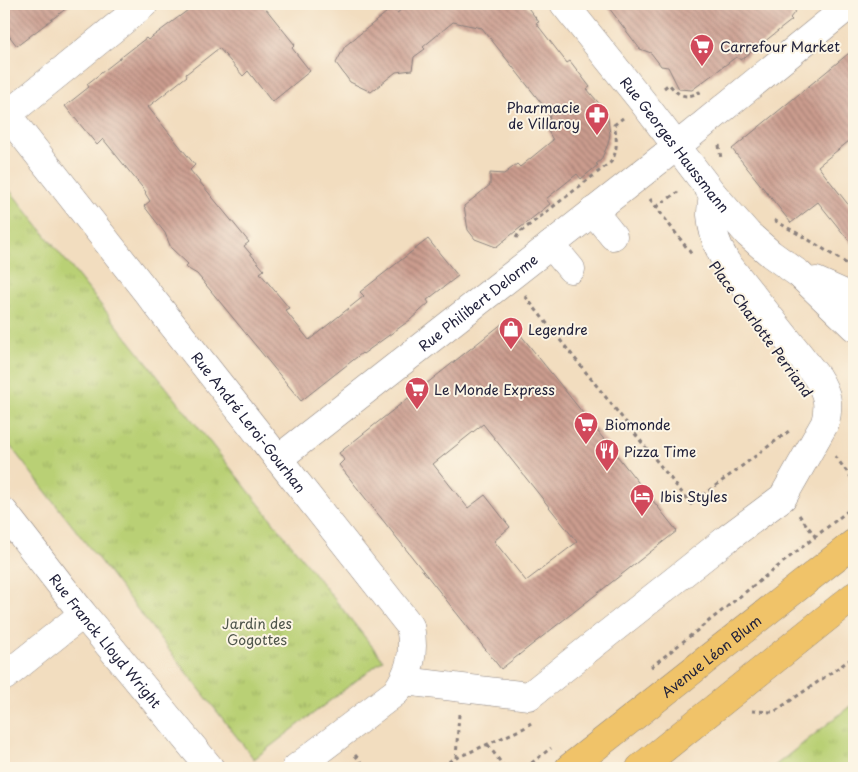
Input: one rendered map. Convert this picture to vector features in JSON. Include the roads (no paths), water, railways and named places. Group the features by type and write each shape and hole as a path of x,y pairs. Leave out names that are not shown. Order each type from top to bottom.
{"main road":[{"name":"Avenue Léon Blum","path":"569,768 854,543"},
{"path":"640,768 854,596"}],"street":[{"path":"6,113 144,4"},
{"name":"Rue Georges Haussmann","path":"564,4 713,194 748,234 771,254 799,274 854,327"},
{"name":"Rue Philibert Delorme","path":"278,459 677,146 851,4"},
{"name":"Rue André Leroi-Gourhan","path":"6,113 410,626 412,640 410,666 404,681 396,692 348,743 296,768"},
{"path":"404,681 529,696 728,538 784,497 825,423 828,413 827,400 824,388 817,377 726,262 719,250 711,215 713,194"},
{"path":"593,211 613,236"},
{"path":"551,245 571,269"},
{"name":"Rue Georges Haussmann","path":"799,274 854,298"},
{"name":"Rue Franck Lloyd Wright","path":"4,512 83,614 210,768"},
{"path":"4,677 83,614"}],"place":[{"name":"Carrefour Market","path":"702,67"},
{"name":"Pharmacie de Villaroy","path":"597,136"},
{"name":"Legendre","path":"511,350"},
{"name":"Le Monde Express","path":"417,410"},
{"name":"Biomonde","path":"586,445"},
{"name":"Pizza Time","path":"607,472"},
{"name":"Ibis Styles","path":"642,517"}],"park label":[{"name":"Jardin des Gogottes","path":"257,632"}]}
